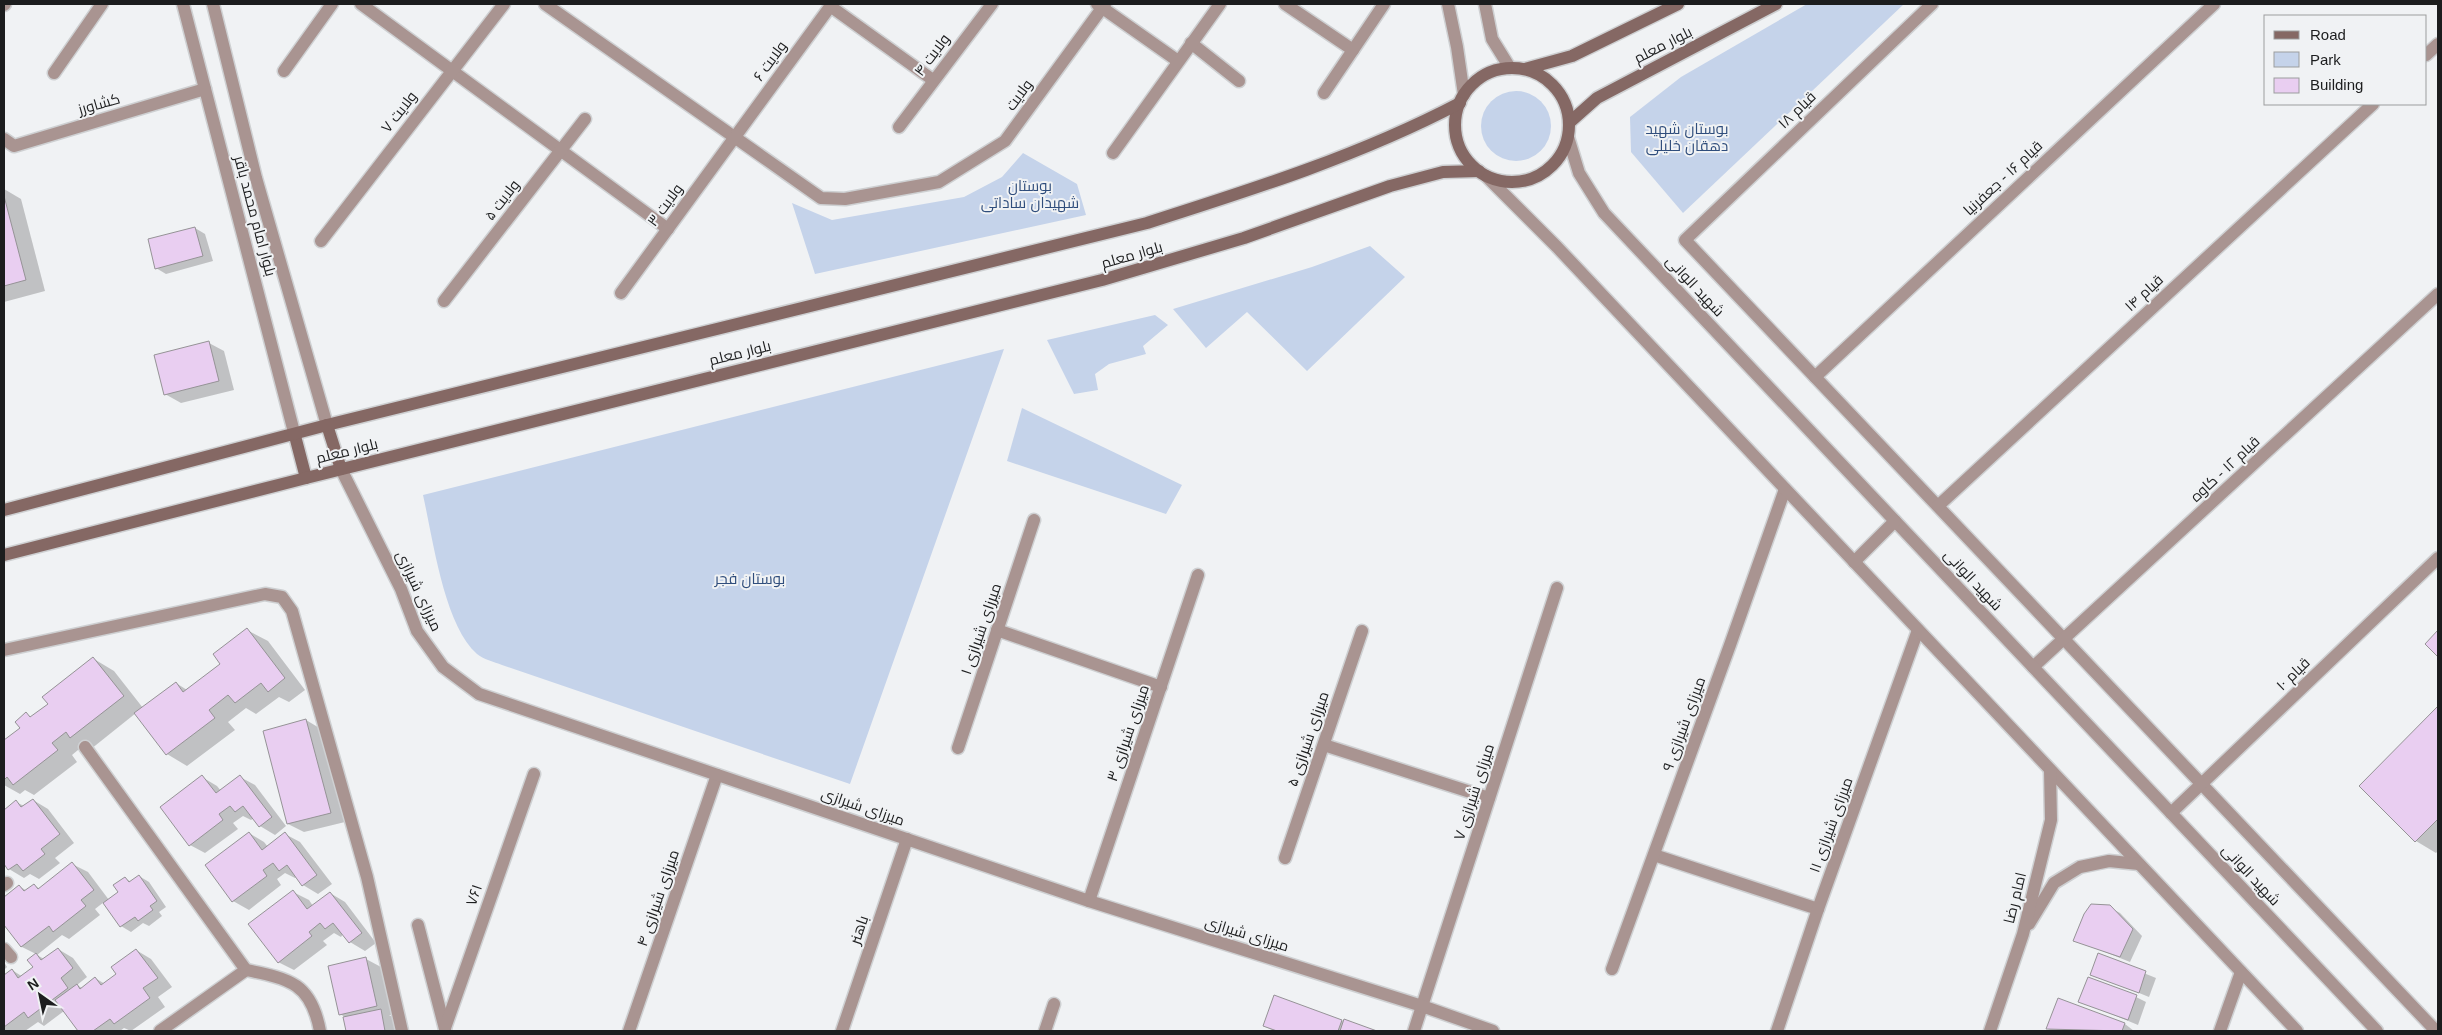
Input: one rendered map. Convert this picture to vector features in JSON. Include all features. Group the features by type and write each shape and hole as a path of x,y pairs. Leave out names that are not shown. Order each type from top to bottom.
{"main road":[{"name":"بلوار معلم","path":"1525,69 1572,56 1678,4"},
{"name":"بلوار معلم","path":"1570,122 1597,98 1776,4"},
{"path":"1510,68 1525,69 1539,74 1551,82 1564,101 1570,122 1568,137 1563,151 1555,163 1543,173 1530,180 1515,182 1500,181 1482,174 1464,156 1457,142 1455,128 1462,99 1470,86 1495,70 1510,68"},
{"name":"بلوار معلم","path":"4,510 295,436 327,425 1148,223 1230,197 1374,144 1462,99"},
{"name":"بلوار معلم","path":"4,555 341,469 1112,278 1244,238 1390,186 1443,172 1482,174"},
{"path":"327,425 341,469"},
{"path":"295,436 306,478"}],"street":[{"path":"54,73 102,4"},
{"name":"بلوار امام محمد باقر","path":"183,4 295,436"},
{"name":"بلوار امام محمد باقر","path":"213,4 256,178 327,425"},
{"path":"284,71 332,4"},
{"path":"361,4 668,229"},
{"name":"ولایت ۷","path":"321,241 504,4"},
{"path":"545,4 735,137"},
{"name":"ولایت ۴","path":"899,127 992,4"},
{"path":"1113,152 1220,4"},
{"path":"1285,4 1353,50"},
{"path":"1324,93 1384,4"},
{"path":"1448,4 1457,47 1462,99"},
{"path":"1485,4 1492,39 1510,68"},
{"name":"قیام ۱۸","path":"1814,377 1685,240 1932,4"},
{"name":"قیام ۱۶ - جعفرنیا","path":"1814,377 2214,4"},
{"path":"831,5 933,80"},
{"name":"ولایت ۶","path":"735,137 831,5"},
{"path":"1102,5 1178,61"},
{"name":"ولایت","path":"735,137 821,198 845,198 939,182 1006,142 1102,5"},
{"path":"1191,43 1239,81"},
{"path":"2427,54 2438,44"},
{"name":"کشاورز","path":"4,139 14,146 205,89"},
{"name":"قیام ۱۴","path":"1938,506 2372,105"},
{"name":"ولایت ۵","path":"444,302 586,119"},
{"name":"ولایت ۳","path":"621,293 735,137"},
{"name":"شهید الوانی","path":"1568,137 1579,173 1604,213 2377,1031"},
{"path":"1482,174 1557,247 2298,1031"},
{"name":"قیام ۱۲ - کاوه","path":"2033,667 2438,294"},
{"path":"1814,377 2436,1031"},
{"name":"میرزای شیرازی","path":"341,469 401,589 417,631 443,667 479,694 1089,900 1422,1006 1493,1031"},
{"name":"میرزای شیرازی ۹","path":"1612,969 1784,488"},
{"name":"میرزای شیرازی ۱","path":"958,748 1034,520"},
{"path":"1854,562 1895,521"},
{"name":"قیام ۱۰","path":"2171,813 2438,558"},
{"name":"میرزای شیرازی ۳","path":"1089,900 1198,575"},
{"name":"میرزای شیرازی ۷","path":"1414,1031 1557,588"},
{"path":"4,650 265,594 282,598 292,611 367,877 402,1031"},
{"path":"997,630 1160,688"},
{"name":"میرزای شیرازی ۱۱","path":"1777,1031 1818,909 1918,630"},
{"name":"میرزای شیرازی ۵","path":"1285,858 1362,631"},
{"path":"1324,744 1490,798"},
{"path":"85,747 246,970 277,976 300,987 316,1012 320,1031"},
{"name":"امام رضا","path":"1990,1031 2023,934 2051,820 2050,770"},
{"name":"۷۶۱","path":"445,1030 534,774"},
{"name":"میرزای شیرازی ۴","path":"629,1031 717,775"},
{"name":"باهنر","path":"842,1031 907,839"},
{"path":"1654,855 1818,909"},
{"path":"2023,934 2054,883 2067,875 2080,868 2109,861 2140,864"},
{"path":"418,925 445,1030"},
{"path":"160,1031 246,970"},
{"path":"2220,1031 2241,972"},
{"path":"1045,1031 1054,1004"}],"green space":[{"name":"بوستان شهید دهقان خلیلی","path":"1807,4 1904,4 1683,213 1631,152 1630,117 1681,77"},
{"path":"1523,91 1536,97 1545,106 1549,112 1551,126 1549,140 1541,151 1530,159 1509,161 1502,159 1491,151 1483,140 1481,119 1483,112 1491,101 1502,93"},
{"name":"بوستان شهیدان ساداتی","path":"1023,153 1077,184 1086,215 815,274 792,203 832,220 964,197 1002,177"},
{"path":"1370,246 1405,277 1307,371 1247,312 1206,348 1173,309 1312,267"},
{"path":"1155,315 1168,325 1143,346 1146,354 1109,364 1095,374 1098,390 1074,394 1047,340"},
{"name":"بوستان فجر","path":"1004,349 850,784 489,660 477,654 466,641 456,623 441,580 423,495"},
{"path":"1022,408 1182,485 1166,514 1007,461"}],"building":[{"path":"4,196 26,280 4,286"},
{"path":"195,227 203,256 155,269 148,239"},
{"path":"209,341 219,381 164,395 154,355"},
{"path":"247,628 285,678 268,692 261,683 235,703 228,695 209,710 215,718 166,755 134,713 176,682 183,692 220,664 213,654"},
{"path":"2438,630 2438,657 2425,644"},
{"path":"93,657 124,696 70,738 66,732 52,743 58,750 13,785 7,777 4,780 4,740 20,728 15,722 26,712 30,717 48,704 42,697"},
{"path":"2438,706 2438,819 2415,842 2359,786"},
{"path":"306,719 331,813 287,824 263,731"},
{"path":"202,775 216,793 240,775 272,817 259,827 243,806 235,812 230,806 219,814 223,820 189,846 160,807"},
{"path":"33,799 60,834 41,849 45,854 23,871 17,864 8,870 4,864 4,810 16,800 21,807"},
{"path":"249,832 262,850 285,832 317,875 302,886 287,865 279,871 273,863 263,870 267,876 232,902 205,865"},
{"path":"72,862 94,890 81,900 86,906 53,932 49,926 21,947 4,925 4,897 19,885 24,891 34,884 38,889"},
{"path":"139,875 157,901 150,906 153,910 138,921 135,917 120,927 103,903 118,892 113,885 125,877 129,882"},
{"path":"293,890 307,909 330,892 362,933 349,943 333,923 325,929 320,923 309,932 312,936 278,963 248,924"},
{"path":"2091,904 2110,905 2133,929 2120,957 2073,941 2084,914"},
{"path":"58,948 73,968 61,978 68,988 28,1018 24,1012 4,1027 4,975 12,969 18,978 33,967 27,960 36,953 41,960"},
{"path":"136,949 158,978 143,988 150,998 114,1024 110,1019 93,1031 78,1031 55,1000 77,984 80,989 95,977 101,985 116,974 111,967"},
{"path":"2098,953 2146,971 2139,993 2090,975"},
{"path":"366,957 377,1006 339,1015 328,966"},
{"path":"2088,977 2137,995 2128,1020 2078,1002"},
{"path":"1274,995 1342,1020 1338,1031 1277,1031 1263,1026"},
{"path":"2058,998 2125,1023 2122,1031 2046,1029"},
{"path":"381,1009 385,1031 346,1031 343,1017"},
{"path":"1344,1019 1377,1031 1340,1031"}]}
